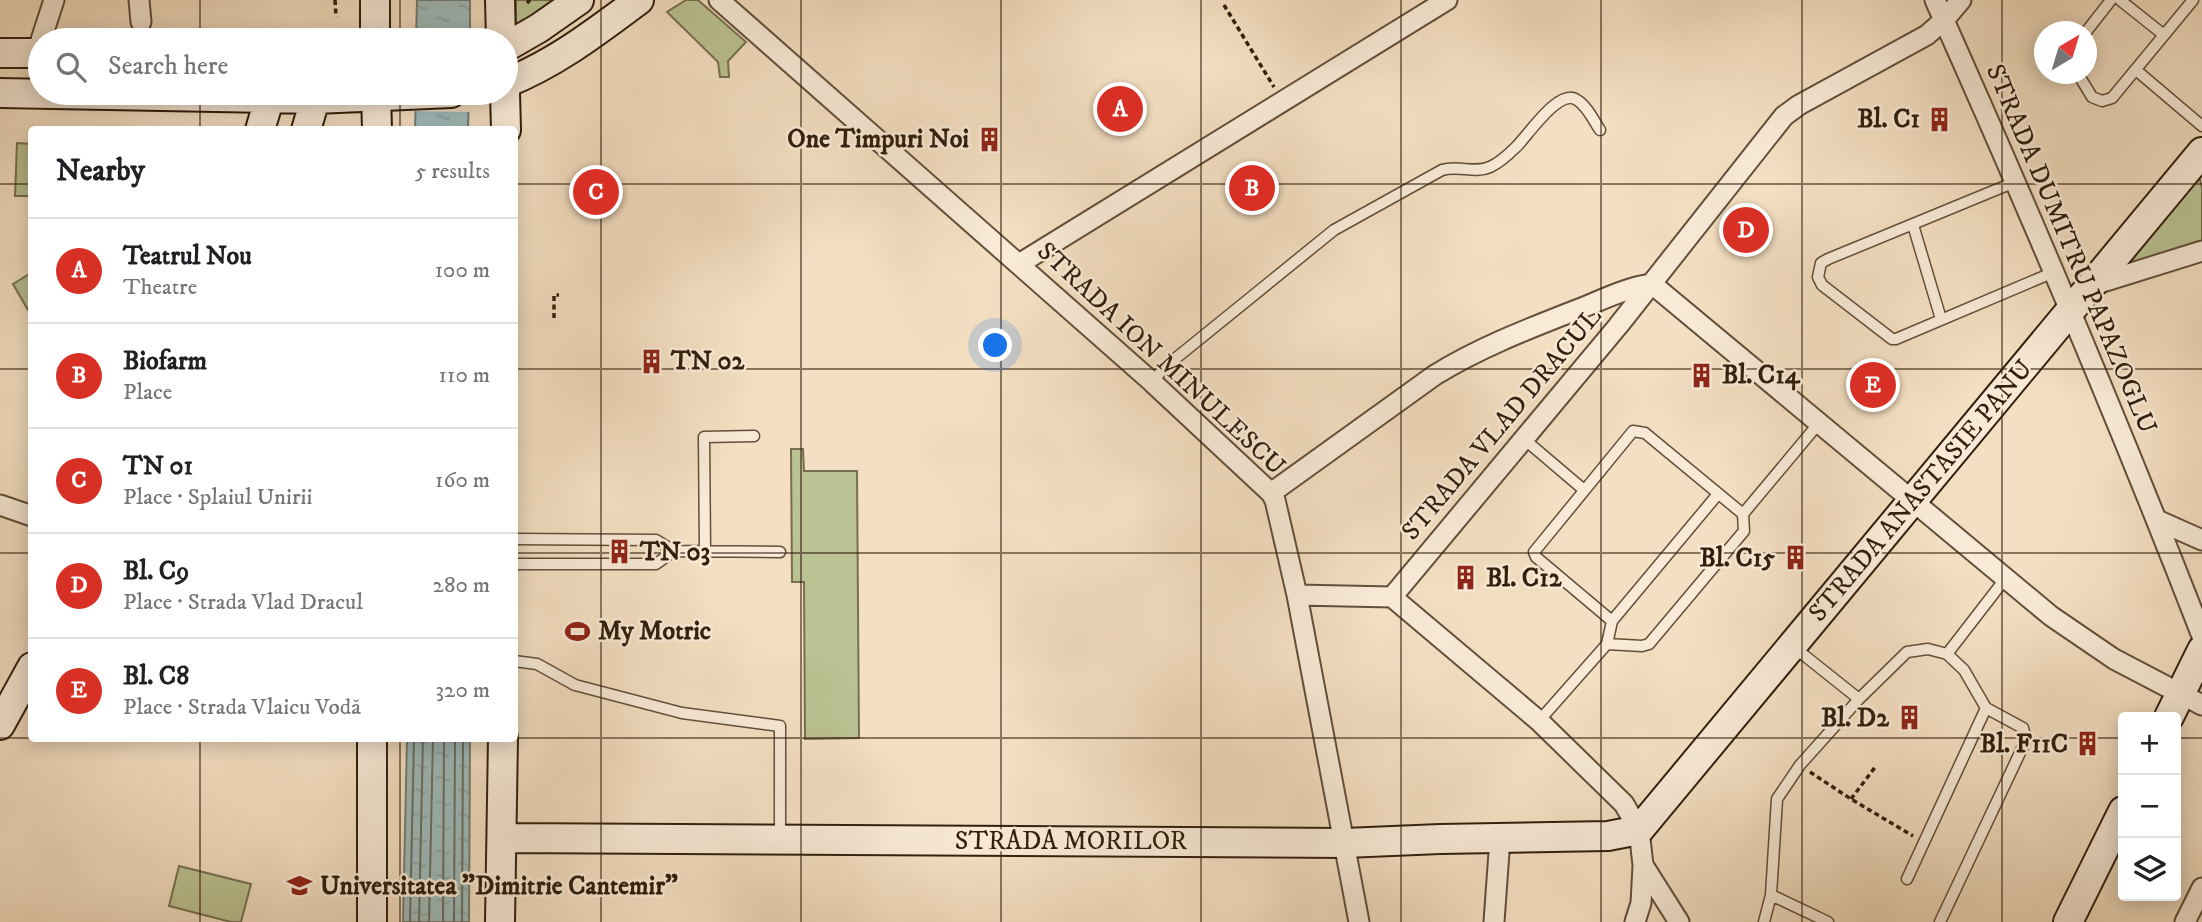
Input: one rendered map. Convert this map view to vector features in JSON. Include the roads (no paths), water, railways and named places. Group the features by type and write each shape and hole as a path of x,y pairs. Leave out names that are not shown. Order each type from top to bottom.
{"street":[{"path":"45,28 54,0"},
{"path":"139,0 141,22"},
{"path":"375,0 375,28"},
{"path":"518,40 579,0"},
{"path":"518,78 570,51 639,0"},
{"name":"STRADA ION MINULESCU","path":"719,0 1152,382 1271,493 1275,500 1297,595 1359,922"},
{"path":"1019,264 1447,0"},
{"name":"STRADA DUMITRU PAPAZOGLU","path":"1936,0 2071,310 2202,636"},
{"name":"STRADA VLAD DRACUL","path":"1392,597 1652,284 1784,116 1799,105 1927,35 1961,0"},
{"path":"506,28 519,1"},
{"path":"0,53 28,49"},
{"path":"0,93 28,93"},
{"path":"261,126 268,105"},
{"path":"307,126 313,105"},
{"path":"376,105 377,126"},
{"path":"505,105 506,126"},
{"name":"STRADA ANASTASIE PANU","path":"1639,830 2202,152"},
{"path":"2091,285 2202,251"},
{"path":"1652,284 2051,616 2151,680 2184,706 2202,650"},
{"name":"STRADA VLAD DRACUL","path":"1271,493 1459,360 1554,318 1633,288 1652,284"},
{"path":"0,505 28,515"},
{"path":"2157,520 2202,540"},
{"path":"1297,595 1392,597 1539,721 1613,791 1632,815 1639,830 1643,864 1642,903 1635,922"},
{"path":"0,725 28,674"},
{"path":"372,742 372,922"},
{"path":"500,922 503,742"},
{"path":"2074,920 2118,822"},
{"name":"STRADA MORILOR","path":"502,838 1345,843 1608,836 1639,830"},
{"path":"1493,922 1500,838"},
{"path":"1643,864 1679,922"},
{"path":"2185,922 2202,888"}],"lane":[{"path":"2095,21 2111,0"},
{"path":"2120,0 2164,36"},
{"path":"2084,84 2089,93 2102,101 2112,98 2193,0"},
{"path":"2136,70 2202,126"},
{"path":"1152,382 1166,367 1334,230 1443,170 1460,167 1480,170 1488,168 1516,147 1539,118 1567,98 1574,97 1579,101 1600,130"},
{"path":"2015,182 1828,259 1821,263 1818,277 1822,285 1892,339 2054,272"},
{"path":"1913,225 1941,319"},
{"path":"1607,644 1649,644 1744,531 1743,514 1819,424"},
{"path":"1612,621 1536,557 1534,552 1633,431 1639,431 1743,514"},
{"path":"705,552 704,437 754,436"},
{"path":"1524,439 1584,490"},
{"path":"1539,721 1607,644 1612,621 1718,494"},
{"path":"518,539 656,540 674,551 780,552"},
{"path":"518,564 656,564 674,551"},
{"path":"1947,654 2005,579"},
{"path":"1792,646 1859,699"},
{"path":"1764,922 1772,895 1777,799 1800,765 1859,699 1907,652 1928,649 1947,654 1964,670 1986,708 2023,728 2026,740 1940,922"},
{"path":"518,662 537,664 575,685 682,712 780,726 780,839"},
{"path":"1907,879 1986,708"},
{"path":"1772,895 1828,922"}],"water":[{"path":"417,0 470,0 470,28 416,28"},
{"path":"416,105 469,105 468,126 415,126"},
{"path":"407,742 470,742 469,922 403,922"}],"place":[{"name":"Teatrul Nou","path":"1120,109"},
{"name":"Bl. C1","path":"1940,119"},
{"name":"One Timpuri Noi","path":"989,139"},
{"name":"Biofarm","path":"1252,188"},
{"name":"TN 01","path":"596,192"},
{"name":"Bl. C9","path":"1746,230"},
{"name":"TN 02","path":"651,361"},
{"name":"Bl. C14","path":"1702,375"},
{"name":"Bl. C8","path":"1873,385"},
{"name":"TN 03","path":"620,552"},
{"name":"Bl. C15","path":"1795,558"},
{"name":"Bl. C12","path":"1466,578"},
{"name":"My Motric","path":"578,631"},
{"name":"Bl. D2","path":"1909,718"},
{"name":"Bl. F11C","path":"2088,744"},
{"name":"Universitatea \"Dimitrie Cantemir\"","path":"300,886"}]}
